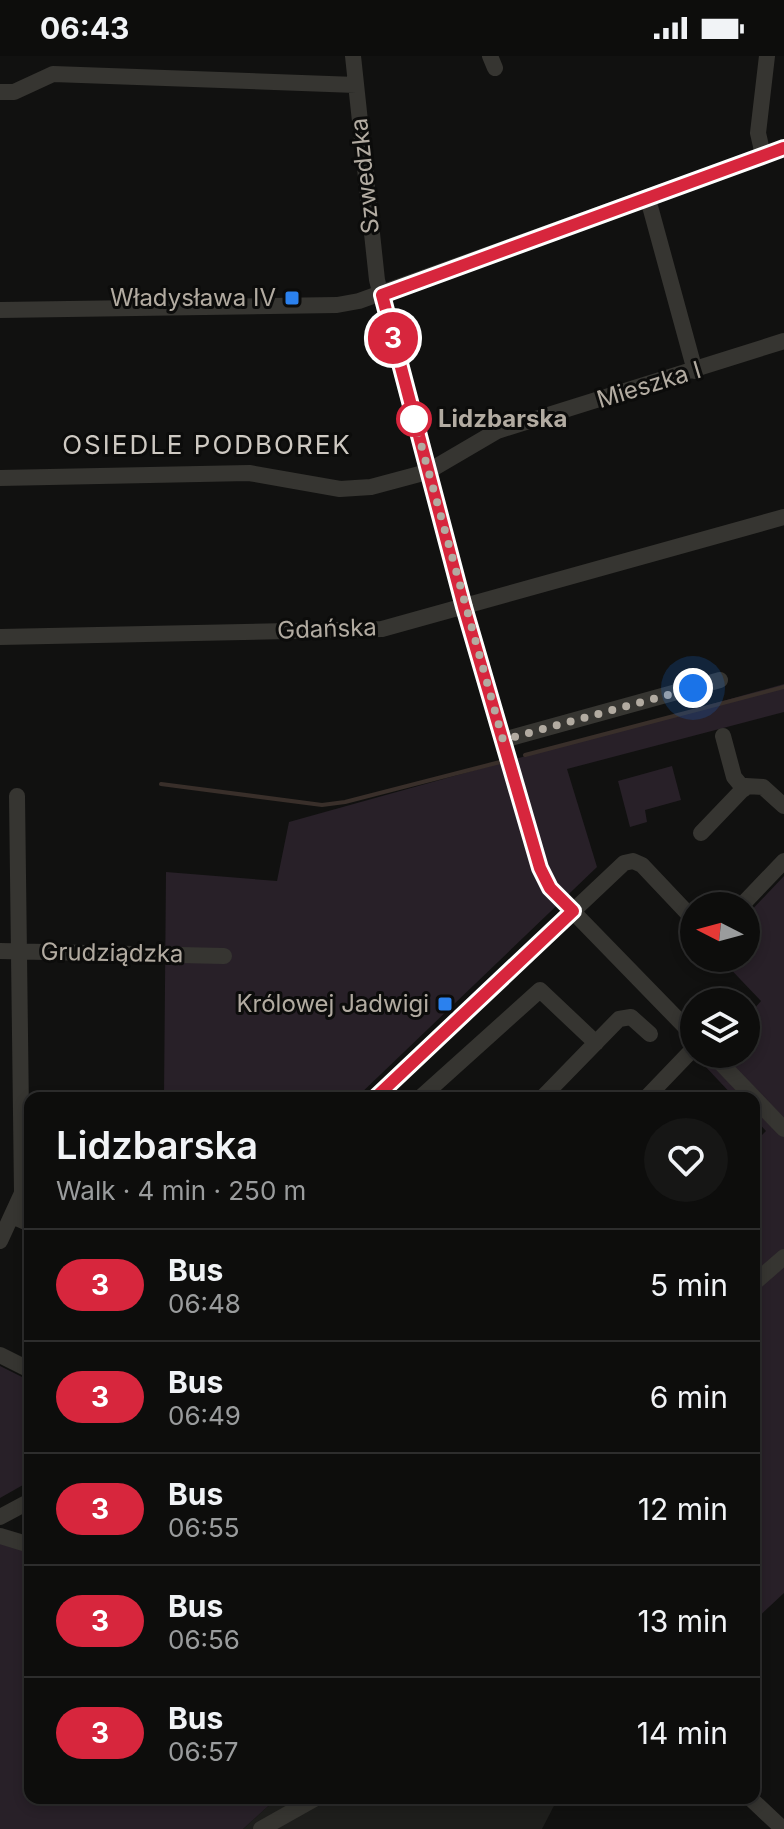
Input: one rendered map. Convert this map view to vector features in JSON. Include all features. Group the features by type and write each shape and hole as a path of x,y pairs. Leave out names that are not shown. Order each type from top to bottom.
{"street":[{"name":"Szwedzka","path":"353,56 377,280 382,295"},
{"path":"763,155 758,133 767,56"},
{"path":"0,92 14,92 53,74 356,85"},
{"path":"0,310 337,305 382,295 784,148"},
{"path":"648,199 695,371"},
{"path":"382,295 464,607 540,868 550,888 680,1022"},
{"name":"Mieszka I","path":"0,478 249,473 340,489 371,487 427,472 497,431 784,341"},
{"name":"Gdańska","path":"0,637 382,629 784,517"},
{"path":"503,740 720,680"},
{"path":"723,736 734,777 744,789"},
{"path":"701,833 744,789 755,784 763,787 784,806"},
{"path":"0,1241 14,1217 22,1193 17,796"},
{"path":"381,1092 624,863 633,861 642,865 680,905"},
{"path":"754,892 784,861"},
{"name":"Grudziądzka","path":"0,951 224,956"},
{"path":"426,1092 533,992 546,993 596,1043"},
{"path":"548,1092 625,1017 631,1017 650,1034"},
{"path":"652,1092 680,1063"},
{"path":"725,1068 748,1092"},
{"path":"760,1104 784,1129"},
{"path":"14,1217 24,1221"},
{"path":"760,1278 784,1257"},
{"path":"0,1355 24,1367"},
{"path":"0,1517 24,1504"},
{"path":"0,1536 24,1543"},
{"path":"261,1829 305,1804"},
{"path":"756,1804 783,1829"}],"shaded area":[{"path":"784,684 784,712 567,769 597,867 362,1092 164,1092 166,872 277,881 289,822"},
{"path":"672,766 681,800 645,810 647,822 630,827 618,781"},
{"path":"784,876 784,1593 760,1615 760,1137 766,1131 760,1124 760,1092 729,1092 707,1068 760,1068 760,988 749,988 733,972 760,972 760,901"},
{"path":"0,1366 24,1378 24,1484 0,1498"},
{"path":"0,1536 24,1543 24,1804 270,1804 243,1829 0,1829"},
{"path":"270,1804 555,1804 542,1829 243,1829"}],"waterway":[{"path":"525,755 784,687"},
{"path":"161,784 322,805 345,802 500,762"}],"bus line":[{"name":"3","path":"381,1092 573,911 550,888 540,868 464,607 382,295 784,148"}],"place":[{"name":"Władysława IV","path":"292,298"},
{"name":"Lidzbarska","path":"414,419"},
{"name":"Królowej Jadwigi","path":"445,1004"}],"district":[{"name":"OSIEDLE PODBOREK","path":"207,445"}],"route":[{"path":"414,419 503,740 693,688"}]}
